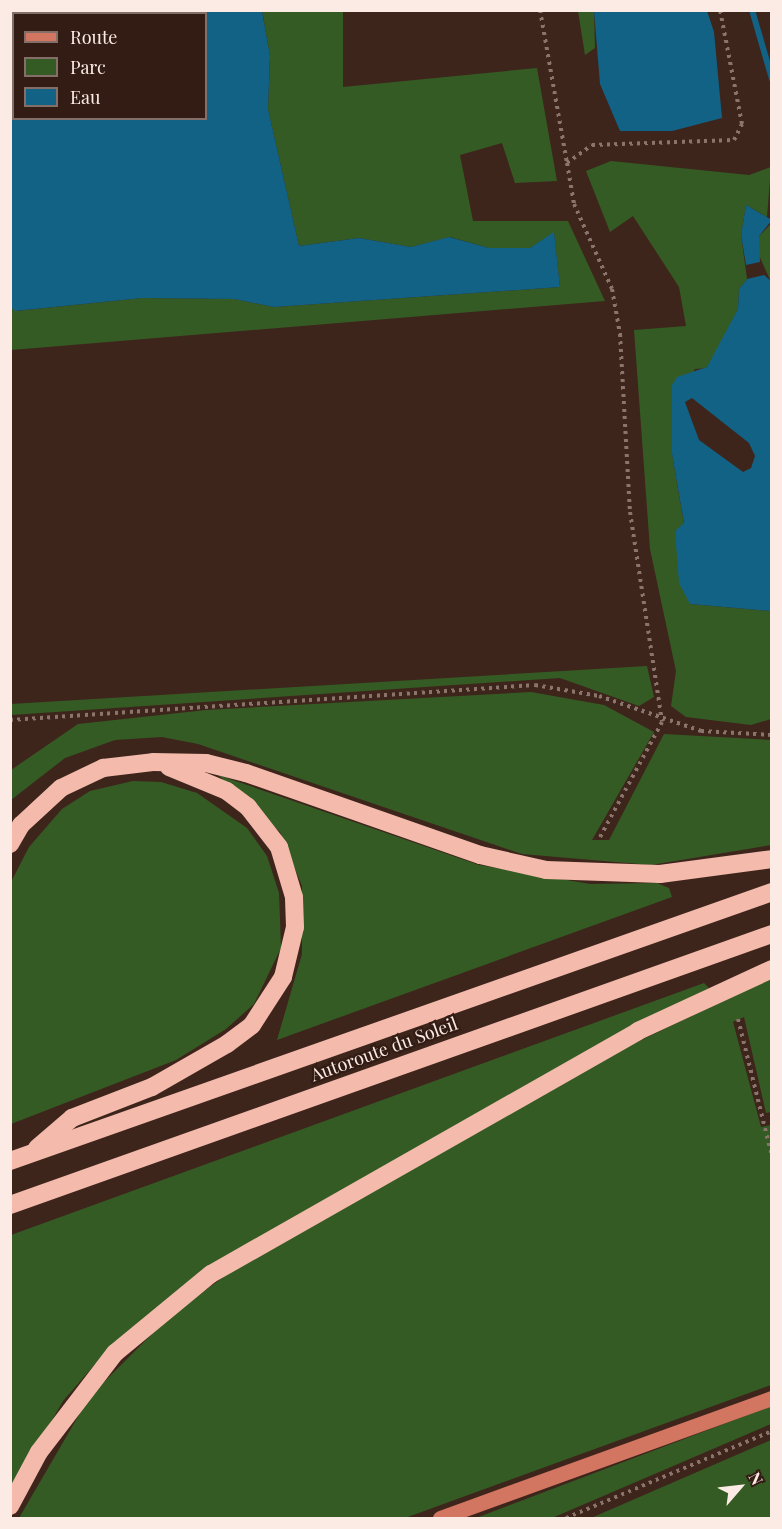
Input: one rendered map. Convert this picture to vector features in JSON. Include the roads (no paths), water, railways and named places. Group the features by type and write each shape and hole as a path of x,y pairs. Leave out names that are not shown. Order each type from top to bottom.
{"highway":[{"path":"10,844 21,825 61,788 103,768 153,762 206,763 246,773 480,855 546,870 660,874 771,859"},
{"path":"29,1155 72,1118 152,1087 235,1038 270,1002 291,954 294,897 279,847 266,827 227,791 153,762"},
{"name":"Autoroute du Soleil","path":"10,1161 771,891"},
{"name":"Autoroute du Soleil","path":"10,1204 771,934"},
{"path":"10,1506 39,1452 108,1361 157,1314 211,1274 638,1031 771,969"}],"street":[{"path":"440,1518 771,1398"}],"water":[{"path":"11,11 15,12 12,12 12,120 207,120 207,12 86,12 262,11 270,56 268,109 299,246 359,238 411,247 449,237 489,248 530,248 554,232 560,287 274,307 234,299 142,298 15,311 10,306"},
{"path":"594,11 707,11 714,32 722,118 672,131 620,131 600,84"},
{"path":"746,205 772,220 759,236 760,262 746,265 741,235"},
{"path":"764,275 772,282 771,611 690,604 679,583 675,531 684,523 672,454 672,385 677,377 707,367 738,309 739,289 747,279","holes":["692,398 749,443 755,456 751,468 743,472 699,440 685,402"]}],"waterway":[{"path":"752,10 772,79"}]}
